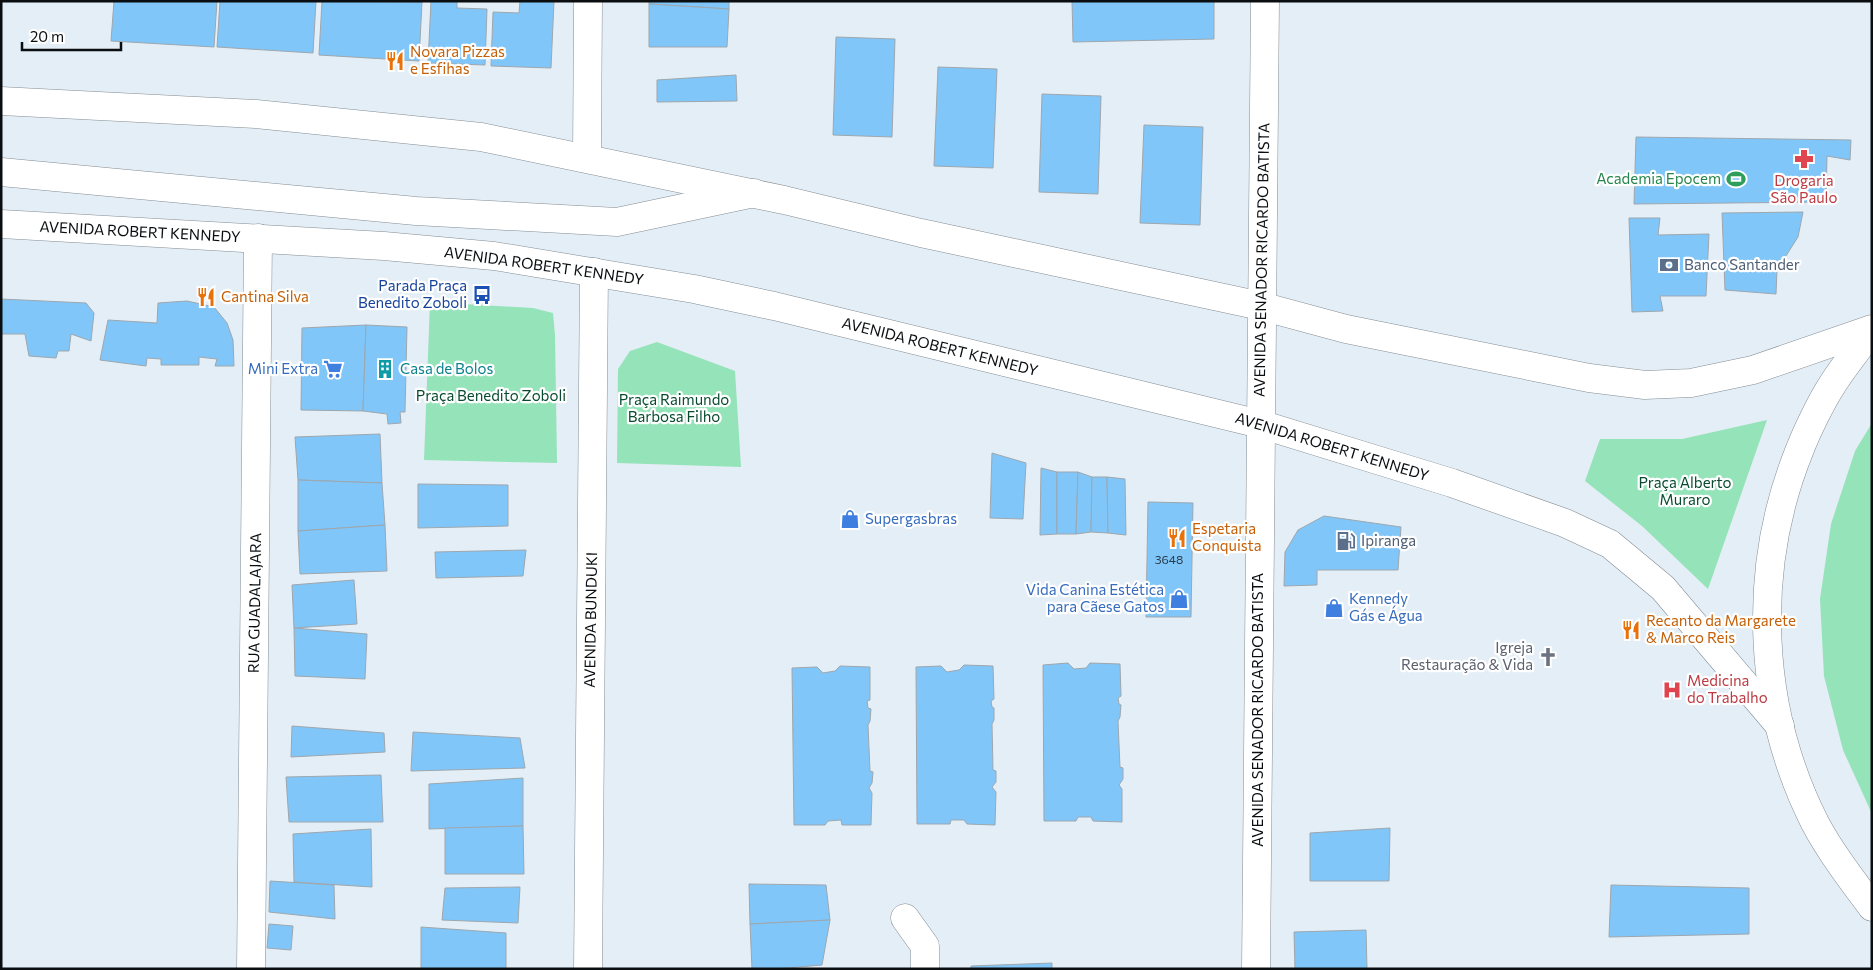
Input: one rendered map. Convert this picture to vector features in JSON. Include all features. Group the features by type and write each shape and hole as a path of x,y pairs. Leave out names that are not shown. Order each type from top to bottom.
{"main road":[{"path":"587,158 588,1"},
{"name":"AVENIDA SENADOR RICARDO BATISTA","path":"1256,969 1265,1"},
{"path":"1,101 256,114 481,137 754,193 920,232 1261,306 1346,329 1589,378 1645,385 1691,384 1754,370 1872,330"},
{"path":"1,172 416,211 617,222 754,193"},
{"name":"AVENIDA ROBERT KENNEDY","path":"1,224 384,246 494,256 594,272 774,306 1260,424 1527,508 1610,544 1663,588 1780,726"},
{"name":"RUA GUADALAJARA","path":"251,969 258,238"},
{"name":"AVENIDA BUNDUKI","path":"588,969 594,272"},
{"path":"1872,330 1831,386 1800,449 1778,517 1769,568 1767,620 1770,674 1789,761 1816,823 1832,852 1872,908"},
{"path":"905,918 925,946 925,969"}],"green space":[{"name":"Praça Benedito Zoboli","path":"430,302 533,308 553,313 557,463 424,460"},
{"name":"Praça Raimundo Barbosa Filho","path":"657,342 735,371 741,467 617,463 618,369 630,351"},
{"name":"Praça Alberto Muraro","path":"1767,420 1708,589 1642,526 1585,481 1600,439 1682,439"},
{"path":"1872,423 1872,814 1843,750 1824,676 1820,599 1831,524 1855,451"}],"building":[{"path":"114,1 217,1 214,47 111,41"},
{"path":"220,1 316,1 313,53 217,47"},
{"path":"322,1 422,2 419,61 319,55"},
{"path":"431,1 457,1 457,8 487,9 485,65 428,63"},
{"path":"520,1 554,1 551,68 491,66 493,12 519,13"},
{"path":"649,1 729,1 729,9 649,4"},
{"path":"1072,1 1214,1 1214,39 1073,42"},
{"path":"649,4 729,9 727,47 649,47"},
{"path":"836,37 895,39 892,137 833,135"},
{"path":"938,67 997,69 993,168 934,166"},
{"path":"736,75 737,101 657,102 657,80"},
{"path":"1042,94 1101,96 1098,194 1039,192"},
{"path":"1144,125 1203,127 1200,225 1140,223"},
{"path":"1636,137 1851,140 1850,160 1827,156 1826,202 1634,204"},
{"path":"1803,212 1798,237 1777,270 1776,294 1725,290 1722,213"},
{"name":"Banco Santander","path":"1629,218 1660,218 1658,235 1709,234 1706,296 1660,296 1663,311 1632,312"},
{"path":"1,299 86,303 94,313 91,341 71,334 69,351 58,351 56,358 29,356 25,334 1,334"},
{"path":"187,301 214,307 227,323 233,340 234,366 215,366 217,359 199,357 199,365 161,365 161,359 147,358 146,366 100,360 108,320 157,323 158,303"},
{"name":"Mini Extra","path":"366,325 363,411 301,410 302,328"},
{"name":"Casa de Bolos","path":"366,325 407,327 405,412 400,412 401,423 388,424 387,414 363,411"},
{"path":"380,434 382,483 298,480 295,437"},
{"path":"992,453 1026,463 1023,519 990,518"},
{"path":"1041,468 1057,472 1057,534 1040,535"},
{"path":"1057,472 1078,472 1076,534 1057,534"},
{"path":"1078,472 1092,477 1091,532 1076,534"},
{"path":"1092,477 1107,477 1108,533 1091,532"},
{"path":"1107,477 1125,479 1126,535 1108,533"},
{"path":"298,480 382,483 385,525 298,531"},
{"path":"418,484 508,485 508,526 418,528"},
{"path":"1148,502 1193,503 1191,617 1146,617"},
{"name":"Ipiranga","path":"1324,516 1401,527 1398,570 1317,570 1317,585 1284,586 1285,552 1298,530"},
{"path":"385,525 387,571 300,574 298,531"},
{"path":"526,550 523,576 436,578 435,552"},
{"path":"354,580 357,624 294,628 292,585"},
{"path":"294,628 367,634 365,679 295,676"},
{"path":"1068,663 1074,669 1086,668 1090,663 1120,664 1121,696 1118,698 1121,705 1118,721 1120,767 1123,768 1123,779 1119,785 1122,789 1122,822 1093,821 1091,817 1078,817 1076,821 1044,821 1043,665"},
{"path":"964,665 993,666 994,699 991,701 994,708 992,724 993,770 996,771 996,782 992,787 996,792 995,825 967,824 964,820 951,820 950,824 917,824 916,667 941,666 947,672 959,670"},
{"path":"840,666 870,667 870,700 867,701 868,708 871,709 868,725 870,771 873,772 872,783 869,788 872,793 871,825 842,825 841,820 828,821 825,825 794,825 792,668 817,667 823,673 835,671"},
{"path":"292,726 384,733 385,752 291,757"},
{"path":"413,732 520,738 525,768 411,771"},
{"path":"381,775 383,822 289,822 286,777"},
{"path":"523,778 523,826 429,829 429,784"},
{"path":"523,826 524,874 445,874 445,828"},
{"path":"1390,828 1389,881 1310,881 1310,833"},
{"path":"371,829 372,887 294,882 293,834"},
{"path":"270,881 334,885 335,919 269,912"},
{"path":"749,884 826,885 830,920 750,924"},
{"path":"1611,885 1749,888 1749,934 1609,937"},
{"path":"520,887 518,923 442,920 445,888"},
{"path":"830,920 822,965 752,969 750,924"},
{"path":"269,924 293,926 291,950 267,948"},
{"path":"421,927 506,933 506,969 421,969"},
{"path":"1366,930 1367,969 1295,969 1294,932"},
{"path":"1052,963 1052,969 971,969 971,966"}],"place":[{"name":"Novara Pizzas e Esfihas","path":"395,61"},
{"name":"Drogaria São Paulo","path":"1804,159"},
{"name":"Academia Epocem","path":"1736,179"},
{"name":"Banco Santander","path":"1669,265"},
{"name":"Parada Praça Benedito Zoboli","path":"482,295"},
{"name":"Cantina Silva","path":"206,297"},
{"name":"Mini Extra","path":"333,369"},
{"name":"Casa de Bolos","path":"385,369"},
{"name":"Supergasbras","path":"850,519"},
{"name":"Espetaria Conquista","path":"1177,538"},
{"name":"Ipiranga","path":"1346,541"},
{"name":"Vida Canina Estética para Cãese Gatos","path":"1179,599"},
{"name":"Kennedy Gás e Água","path":"1334,608"},
{"name":"Recanto da Margarete & Marco Reis","path":"1631,630"},
{"name":"Igreja Restauração & Vida","path":"1548,657"},
{"name":"Medicina do Trabalho","path":"1672,690"}]}
